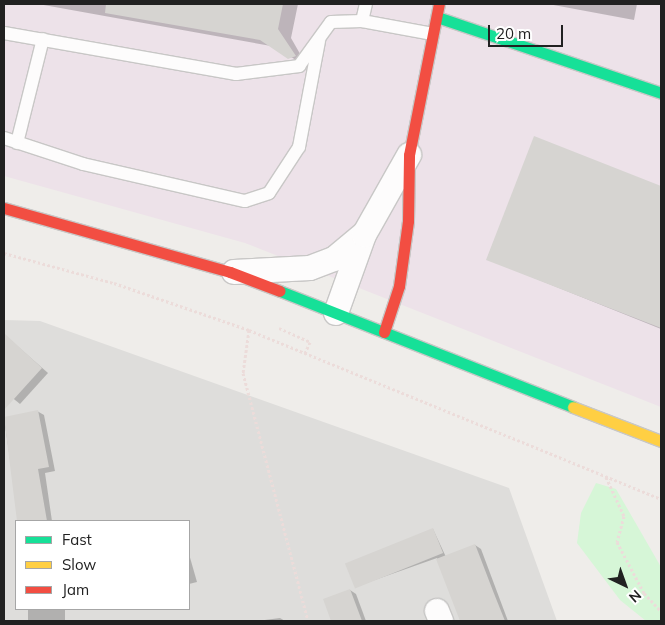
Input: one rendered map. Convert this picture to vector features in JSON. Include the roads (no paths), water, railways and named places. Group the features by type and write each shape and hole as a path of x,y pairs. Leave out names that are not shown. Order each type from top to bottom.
{"main road":[{"path":"384,332 399,286 408,221 408,155 439,4"},
{"path":"437,17 661,93"},
{"path":"4,208 230,272 661,441"}],"street":[{"path":"336,313 364,235 408,155"},
{"path":"230,272 310,268 334,259 364,235"}],"lane":[{"path":"362,21 366,4"},
{"path":"4,33 236,74 299,66 331,22 362,21 433,34"},
{"path":"4,138 84,164 245,201 269,193 299,147 320,36"},
{"path":"17,143 44,39"}]}
